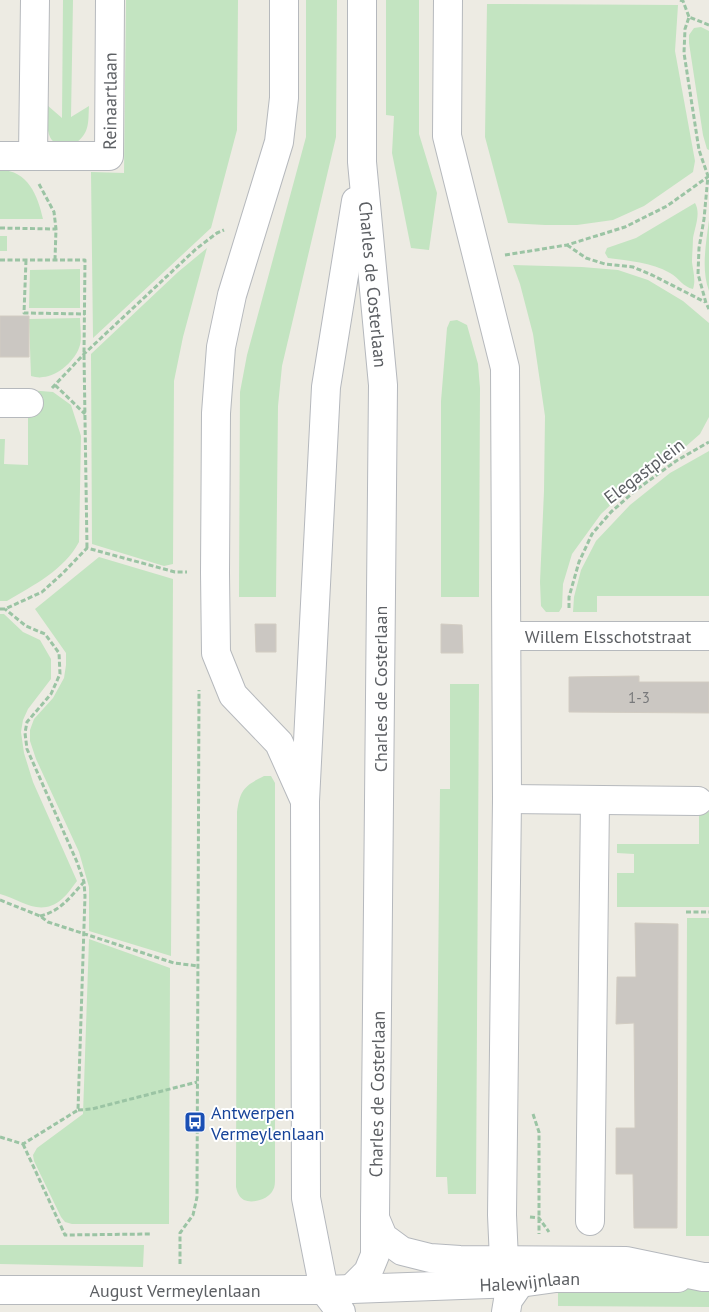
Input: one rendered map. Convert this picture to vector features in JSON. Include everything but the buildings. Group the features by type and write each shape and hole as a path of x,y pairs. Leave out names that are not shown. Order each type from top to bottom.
{"street":[{"path":"33,156 35,0"},
{"name":"Reinaartlaan","path":"0,156 109,156 110,0"},
{"name":"Charles de Costerlaan","path":"284,0 284,98 279,142 232,295 221,347 216,413 216,653 233,695 279,744 305,801"},
{"name":"Charles de Costerlaan","path":"362,0 362,162 383,385 375,1255 368,1272 339,1297 306,1198 305,801 326,387 362,162"},
{"path":"448,0 447,136 505,368 507,799 504,1260"},
{"path":"0,403 30,403"},
{"name":"Willem Elsschotstraat","path":"507,636 709,636"},
{"path":"507,799 698,801"},
{"path":"590,1221 595,800"},
{"name":"Charles de Costerlaan","path":"375,1218 383,1237 402,1251 430,1258 626,1261 706,1277"},
{"name":"Halewijnlaan","path":"339,1297 520,1283 556,1278 706,1277"},
{"path":"506,1312 508,1300 520,1283"},
{"name":"August Vermeylenlaan","path":"0,1290 180,1290 339,1297"}],"path":[{"path":"680,0 683,1 689,17 685,29 684,53 699,150 709,176 699,248 698,274 709,309"},
{"path":"689,17 709,25"},
{"path":"33,156 33,172 42,193 54,212 56,260"},
{"path":"477,259 568,246 625,227 667,206 709,176"},
{"path":"30,403 55,385 84,354 196,249 218,233 256,216"},
{"path":"0,228 56,229"},
{"path":"568,246 586,258 605,264 633,267 706,303"},
{"path":"0,260 85,260 84,354 87,548 42,592 5,609 0,609"},
{"path":"26,260 24,313 84,314"},
{"path":"55,385 85,414"},
{"name":"Elegastplein","path":"569,636 568,597 578,562 592,534 611,512 636,490 676,461 708,442 709,436"},
{"path":"87,548 175,572 215,573"},
{"path":"5,609 26,626 44,634 59,653 60,674 51,694 27,722 25,733 27,749 84,882 78,1110"},
{"path":"180,1290 180,1233 193,1214 197,1197 200,677 216,653"},
{"path":"40,916 52,913 65,903 84,882"},
{"path":"0,900 40,916 48,922 83,934 174,964 198,966"},
{"path":"686,912 709,912"},
{"path":"23,1144 78,1110 92,1109 197,1082"},
{"path":"0,1137 23,1144 65,1235 152,1234"}],"green space":[{"path":"63,0 73,0 71,117 89,106 86,131 76,143 56,143 52,141 47,126 47,105 62,118"},
{"path":"126,0 238,0 237,130 211,228 93,338 91,172 124,173"},
{"path":"306,0 337,0 336,137 282,366 278,406 276,597 239,597 240,392 247,355 306,137"},
{"path":"386,0 419,0 419,134 437,193 429,250 411,248 392,153 394,116 386,115"},
{"path":"487,4 678,5 675,51 695,161 693,172 644,206 613,220 577,225 508,223 485,137"},
{"path":"701,27 709,31 709,150 703,135 689,43 689,35 694,28"},
{"path":"0,170 10,171 25,179 35,193 43,219 0,219"},
{"path":"695,203 698,216 693,238 693,289 663,269 640,262 608,258 605,253 607,248 636,238"},
{"path":"709,220 709,291 705,265"},
{"path":"0,236 7,236 7,251 0,251"},
{"path":"207,248 183,337 174,381 173,564 164,566 92,544 91,354 178,272"},
{"path":"513,265 618,270 648,280 683,301 709,323 709,417 700,434 676,455 636,481 601,514 572,554 563,584 562,607 559,612 546,612 541,606 540,582 545,416 533,334"},
{"path":"80,269 80,308 29,308 30,270"},
{"path":"80,318 80,345 75,356 55,374 40,377 31,376 29,319"},
{"path":"457,320 467,325 478,364 480,388 479,597 441,597 441,401 447,328 450,321"},
{"path":"28,390 53,392 71,405 81,436 79,542 65,561 48,576 7,601 0,601 0,439 5,439 4,464 28,465"},
{"path":"709,451 709,596 597,596 597,612 573,612 574,597 581,570 596,541 630,505 670,473"},
{"path":"99,557 173,579 171,956 89,931 89,887 79,852 36,759 30,741 30,730 34,719 53,698 64,678 66,665 66,653 35,609"},
{"path":"0,614 4,614 23,632 40,640 51,659 51,679 28,709 23,720 21,732 24,753 33,782 77,881 62,899 46,907 31,906 0,894"},
{"path":"450,684 479,684 476,1194 448,1194 447,1177 436,1177 440,789 450,789"},
{"path":"264,776 271,776 275,783 275,1181 274,1189 268,1196 260,1200 248,1201 242,1199 236,1187 237,812 240,798 247,786"},
{"path":"699,812 709,812 709,907 617,907 617,873 634,873 634,854 617,853 617,844 699,844"},
{"path":"687,918 709,918 709,1236 686,1236"},
{"path":"89,939 170,968 169,1224 72,1224 65,1222 34,1161 33,1155 37,1148 83,1114"},
{"path":"0,1245 144,1245 143,1267 0,1264"},
{"path":"558,1284 709,1285 709,1307 558,1306"}],"place":[{"name":"Antwerpen Vermeylenlaan","path":"195,1122"}]}
